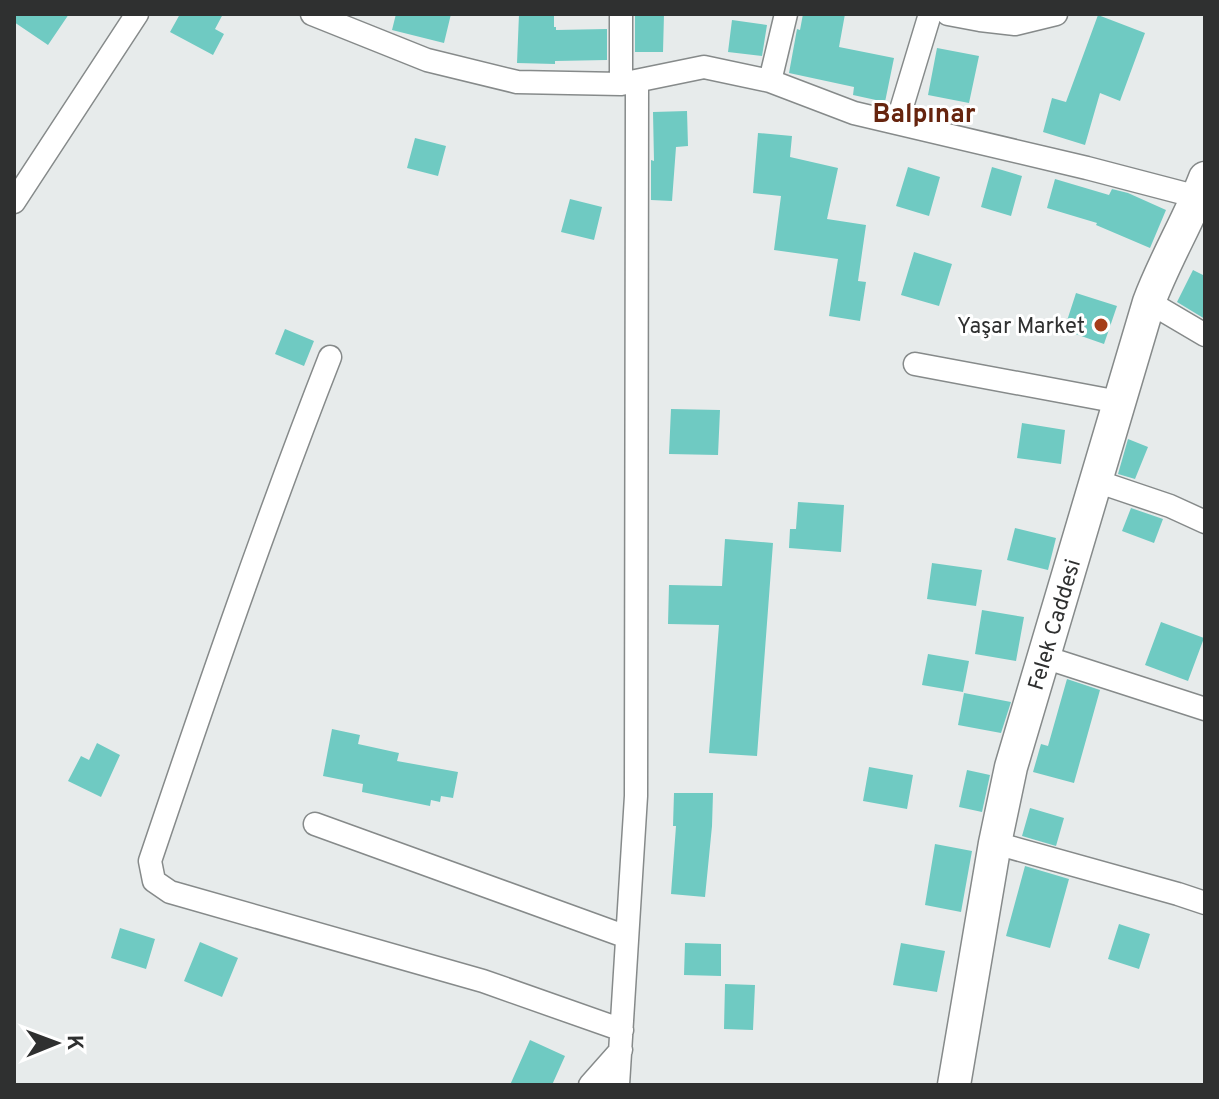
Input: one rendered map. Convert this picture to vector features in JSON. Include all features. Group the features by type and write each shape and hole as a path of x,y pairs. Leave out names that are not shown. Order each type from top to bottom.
{"street":[{"path":"14,202 137,14"},
{"path":"312,14 368,24 427,60 517,82 629,83 704,67 770,81 854,113 1203,192"},
{"path":"618,1085 636,796 629,83 621,14"},
{"path":"770,81 786,14"},
{"path":"897,123 930,14"},
{"path":"948,14 1015,24 1056,14"},
{"name":"Felek Caddesi","path":"954,1085 1011,767 1149,302 1158,277 1203,192"},
{"path":"1149,302 1205,335"},
{"path":"330,357 199,715 150,861 154,881 170,892 483,981 621,1040"},
{"path":"915,364 1119,402"},
{"path":"1096,481 1170,506 1205,522"},
{"path":"1044,657 1205,709"},
{"path":"315,824 627,937"},
{"path":"995,843 1205,903"},
{"path":"590,1085 621,1040"}],"building":[{"path":"14,14 69,14 48,45 14,22"},
{"path":"180,14 223,14 215,29 224,34 213,55 170,32"},
{"path":"396,14 451,14 444,43 392,30"},
{"path":"519,14 554,14 556,30 607,29 607,60 517,63"},
{"path":"635,14 664,14 663,52 635,52"},
{"path":"803,14 845,14 839,47 894,58 885,102 853,95 854,87 789,73"},
{"path":"1098,15 1145,33 1120,101 1100,93 1085,145 1043,132 1052,98 1066,102"},
{"path":"732,20 767,25 762,56 728,52"},
{"path":"937,48 979,56 969,103 928,95"},
{"path":"687,111 688,146 676,147 672,201 651,200 653,112"},
{"path":"758,133 792,136 790,157 838,168 827,219 866,225 858,281 866,282 860,321 829,316 838,259 774,250 781,196 753,193"},
{"path":"415,138 446,146 438,176 407,168"},
{"path":"908,167 940,177 929,216 896,206"},
{"path":"992,167 1022,176 1011,216 981,207"},
{"path":"1055,179 1109,195 1112,189 1128,193 1166,210 1150,248 1097,223 1047,208"},
{"path":"570,199 602,207 594,240 561,232"},
{"path":"914,252 952,264 939,306 901,295"},
{"path":"1193,270 1205,276 1205,319 1177,302"},
{"path":"1076,293 1117,306 1104,344 1064,330"},
{"path":"285,329 314,341 304,366 275,354"},
{"path":"671,409 720,410 718,455 669,454"},
{"path":"1022,423 1065,430 1061,464 1017,458"},
{"path":"1128,439 1148,447 1135,479 1118,474"},
{"path":"798,502 844,505 841,552 789,548 790,529 796,529"},
{"path":"1131,508 1163,519 1154,543 1122,531"},
{"path":"1015,528 1056,538 1048,570 1007,560"},
{"path":"725,539 773,543 757,756 709,753 719,625 668,624 669,585 722,586"},
{"path":"932,563 982,570 976,606 927,599"},
{"path":"982,610 1024,617 1016,661 975,654"},
{"path":"1161,622 1204,638 1188,681 1145,665"},
{"path":"928,654 969,661 963,692 922,685"},
{"path":"1067,679 1100,690 1074,783 1033,772 1041,744 1048,746"},
{"path":"964,693 1011,702 1001,733 958,725"},
{"path":"332,729 360,735 358,744 399,753 397,761 458,772 453,798 441,796 440,802 431,800 430,806 362,792 363,784 323,776"},
{"path":"97,743 120,755 101,797 68,781 81,756 89,760"},
{"path":"869,767 913,775 907,809 863,801"},
{"path":"967,770 990,775 982,812 959,807"},
{"path":"674,793 713,793 705,897 671,894 676,826 673,826"},
{"path":"1030,808 1064,818 1056,846 1022,836"},
{"path":"935,844 972,851 961,912 925,905"},
{"path":"1025,866 1069,879 1050,948 1006,936"},
{"path":"1119,924 1150,934 1139,969 1108,959"},
{"path":"120,928 155,939 146,969 111,958"},
{"path":"200,942 238,958 222,997 184,981"},
{"path":"685,943 721,944 721,976 684,975"},
{"path":"901,943 945,951 937,992 893,985"},
{"path":"725,984 755,985 753,1030 724,1029"},
{"path":"530,1040 565,1056 552,1085 510,1085"}],"place":[{"name":"Yaşar Market","path":"1101,325"}],"district":[{"name":"Balpınar","path":"924,113"}]}
